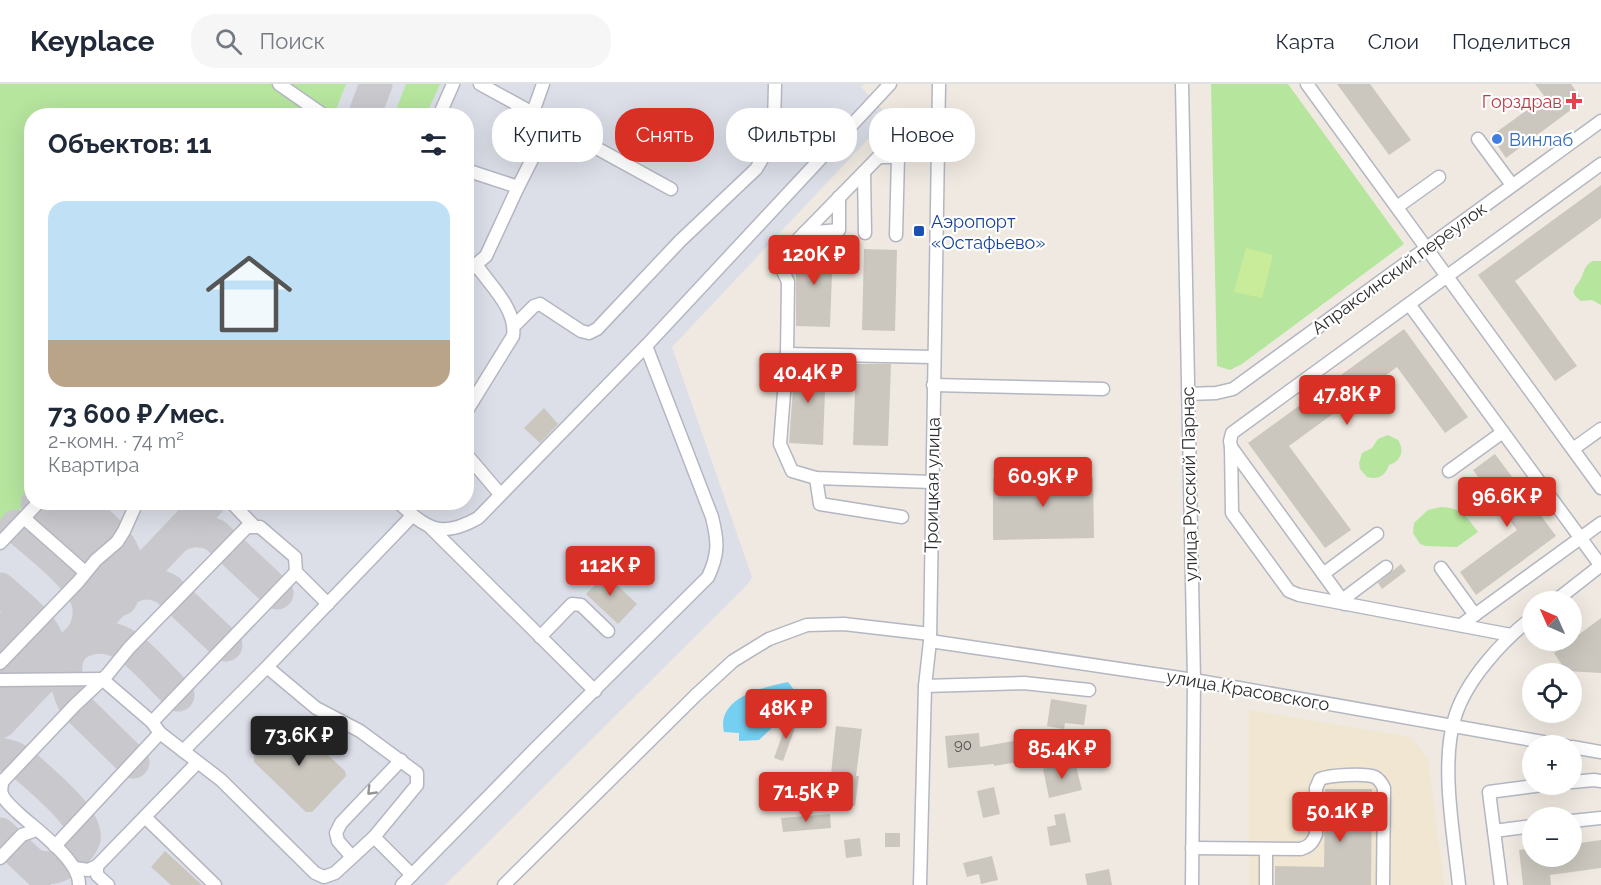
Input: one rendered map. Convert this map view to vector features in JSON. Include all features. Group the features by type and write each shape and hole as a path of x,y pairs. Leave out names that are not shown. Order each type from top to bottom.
{"street":[{"path":"279,84 314,108"},
{"path":"442,108 453,84"},
{"path":"480,84 525,108"},
{"path":"534,108 543,84"},
{"path":"514,325 534,306 540,304 581,331 590,333 597,329 680,241 756,169 771,144 774,127 775,84"},
{"path":"430,527 447,531 462,527 478,518 646,346 890,84"},
{"name":"Троицкая улица","path":"920,885 925,686 930,638 939,84"},
{"name":"улица Русский Парнас","path":"1182,84 1194,680 1192,885"},
{"path":"1307,84 1601,488"},
{"name":"Апраксинский переулок","path":"1188,394 1216,393 1233,389 1601,121"},
{"path":"1478,139 1512,185"},
{"path":"603,151 671,189"},
{"path":"474,267 486,256 530,162"},
{"path":"874,162 778,260 788,282 787,354 780,444 792,471 816,478 932,482"},
{"path":"896,235 898,162"},
{"path":"1511,635 1299,595 1289,591 1235,519 1231,510 1230,441 1232,433 1601,164"},
{"path":"474,172 518,186"},
{"path":"864,172 865,233"},
{"path":"1397,207 1439,177"},
{"path":"804,233 839,230 839,197"},
{"path":"474,271 512,315 514,325 513,336 474,399"},
{"path":"1409,304 1600,566 1568,591"},
{"path":"402,885 708,577 716,560 717,537 712,517 646,346"},
{"path":"787,354 934,357"},
{"path":"933,385 1103,389"},
{"path":"1573,449 1601,429"},
{"path":"1449,471 1503,432"},
{"path":"1231,447 1344,602"},
{"path":"474,463 500,494"},
{"path":"816,478 820,504 902,517"},
{"path":"0,543 32,510"},
{"path":"0,663 118,540 124,531 130,510"},
{"path":"239,510 253,525 260,527 295,557 296,572 328,604"},
{"path":"406,510 430,527 595,691"},
{"path":"183,750 267,667 412,516"},
{"path":"24,518 85,572"},
{"path":"1461,625 1601,523"},
{"path":"79,885 75,868 55,846 5,800 1,789 2,782 234,538 253,525"},
{"path":"1323,574 1377,534"},
{"path":"1344,602 1386,567"},
{"path":"1441,568 1475,615"},
{"path":"152,722 296,572"},
{"path":"540,637 572,604 581,605 608,631"},
{"name":"улица Красовского","path":"504,885 733,661 769,639 807,625 844,624 1194,680 1522,738"},
{"path":"1459,885 1450,794 1450,747 1455,715 1488,660 1522,626"},
{"path":"0,680 102,679 152,722 160,732 221,780 315,873 324,877 335,873 374,837 417,785 417,773 360,731 316,708 267,667"},
{"path":"925,686 1024,683 1089,690"},
{"path":"55,846 160,732"},
{"path":"1582,749 1601,752"},
{"path":"352,858 338,841 336,833 341,823 401,760"},
{"path":"75,868 88,870 97,866 197,763"},
{"path":"1192,848 1301,849 1311,844 1316,834 1316,788 1320,779 1328,776 1371,776 1381,782 1384,788 1383,885"},
{"path":"1582,781 1601,781"},
{"path":"1501,885 1489,792 1522,788"},
{"path":"145,817 215,885"},
{"path":"1582,821 1601,818"},
{"path":"1494,831 1522,827"},
{"path":"0,858 22,835 36,830"},
{"path":"374,837 412,875"},
{"path":"1266,849 1266,885"},
{"path":"97,866 97,875 108,885"}],"shaded area":[{"path":"0,84 864,84 861,87 881,108 869,108 869,138 857,151 857,108 726,108 726,162 847,162 672,347 752,577 748,584 445,885 0,885"},
{"path":"1249,710 1411,737 1428,758 1444,885 1249,885"}],"green space":[{"path":"0,84 346,84 337,108 24,108 24,505 0,530"},
{"path":"406,84 440,84 429,108 397,108"},
{"path":"1211,84 1288,84 1404,244 1242,364 1230,370 1217,366"},
{"path":"1246,248 1273,255 1262,298 1234,292"},
{"path":"1593,261 1601,261 1601,305 1592,300 1581,301 1574,294 1574,288 1586,267"},
{"path":"1388,435 1398,440 1401,455 1381,476 1367,477 1360,469 1362,453 1372,448 1378,439"},
{"path":"1441,507 1459,511 1478,532 1457,547 1420,544 1413,533 1414,523 1428,510"}],"water":[{"path":"788,682 795,691 777,723 759,740 739,741 739,733 724,732 723,720 734,703 755,691"}],"building":[{"path":"1337,84 1370,84 1411,140 1389,155"},
{"path":"1535,84 1571,84 1583,101 1506,158 1491,136 1545,97"},
{"path":"1601,185 1601,218 1515,281 1577,366 1555,381 1478,275"},
{"path":"804,246 833,247 830,327 796,326 796,253"},
{"path":"864,249 897,250 895,331 862,330"},
{"path":"1404,329 1468,417 1445,433 1397,367 1289,446 1351,530 1325,548 1248,443"},
{"path":"795,362 826,363 823,445 789,443"},
{"path":"856,364 891,364 888,446 853,445"},
{"path":"544,408 558,424 540,443 524,428"},
{"path":"1495,454 1556,536 1476,595 1460,572 1517,530 1473,470"},
{"path":"1093,477 1094,538 993,540 993,478"},
{"path":"1401,564 1406,571 1382,589 1378,583"},
{"path":"598,567 637,604 618,624 586,594 598,582 590,575"},
{"path":"1601,618 1601,673 1582,672 1582,663 1561,663 1554,653 1557,651 1582,651 1582,632"},
{"path":"1051,699 1087,705 1084,725 1065,723 1064,729 1047,726"},
{"path":"788,719 797,722 783,761 774,758"},
{"path":"289,720 345,771 346,776 312,812 306,812 254,762 254,755"},
{"path":"836,726 862,729 855,806 828,803"},
{"path":"979,733 980,747 1014,741 1017,762 994,766 994,764 948,768 945,736"},
{"path":"1075,762 1082,790 1049,798 1043,769"},
{"path":"994,787 1000,814 983,818 977,791"},
{"path":"1325,789 1372,789 1371,885 1275,885 1275,866 1324,867"},
{"path":"1065,813 1071,842 1050,846 1047,827 1056,825 1054,815"},
{"path":"830,814 831,828 783,832 781,818"},
{"path":"885,833 900,833 900,847 885,847"},
{"path":"860,838 862,856 846,858 844,840"},
{"path":"1601,840 1601,868 1550,875 1551,885 1523,885 1519,850 1522,850 1522,867 1582,867 1582,843"},
{"path":"165,851 202,885 171,885 151,867"},
{"path":"992,856 998,880 981,884 979,874 967,877 963,863"},
{"path":"1109,869 1112,885 1087,885 1085,874"}],"taxiway":[{"path":"367,108 376,84"},
{"path":"43,510 96,560 104,573 108,593 103,614"},
{"path":"85,510 109,533 124,555 127,568 126,583 121,599"},
{"path":"0,722 201,510"},
{"path":"16,526 80,586 89,608 88,622 83,635"},
{"path":"176,537 195,531 215,535 277,593"},
{"path":"127,589 148,583 168,590 226,645"},
{"path":"0,589 32,618 46,636 50,656 43,678"},
{"path":"0,629 21,653 29,669 27,689 21,700"},
{"path":"133,762 75,705 66,677 67,658 71,650 78,643 98,637 120,642 137,654 178,695"},
{"path":"0,670 4,675 9,693 4,717"},
{"path":"0,754 21,762 49,787 70,809 83,830 82,844 62,864 48,868 33,865"},
{"path":"0,834 40,872"}],"place":[{"name":"Горздрав","path":"1574,101"},
{"name":"Винлаб","path":"1497,139"},
{"name":"Аэропорт «Остафьево»","path":"919,231"}]}
